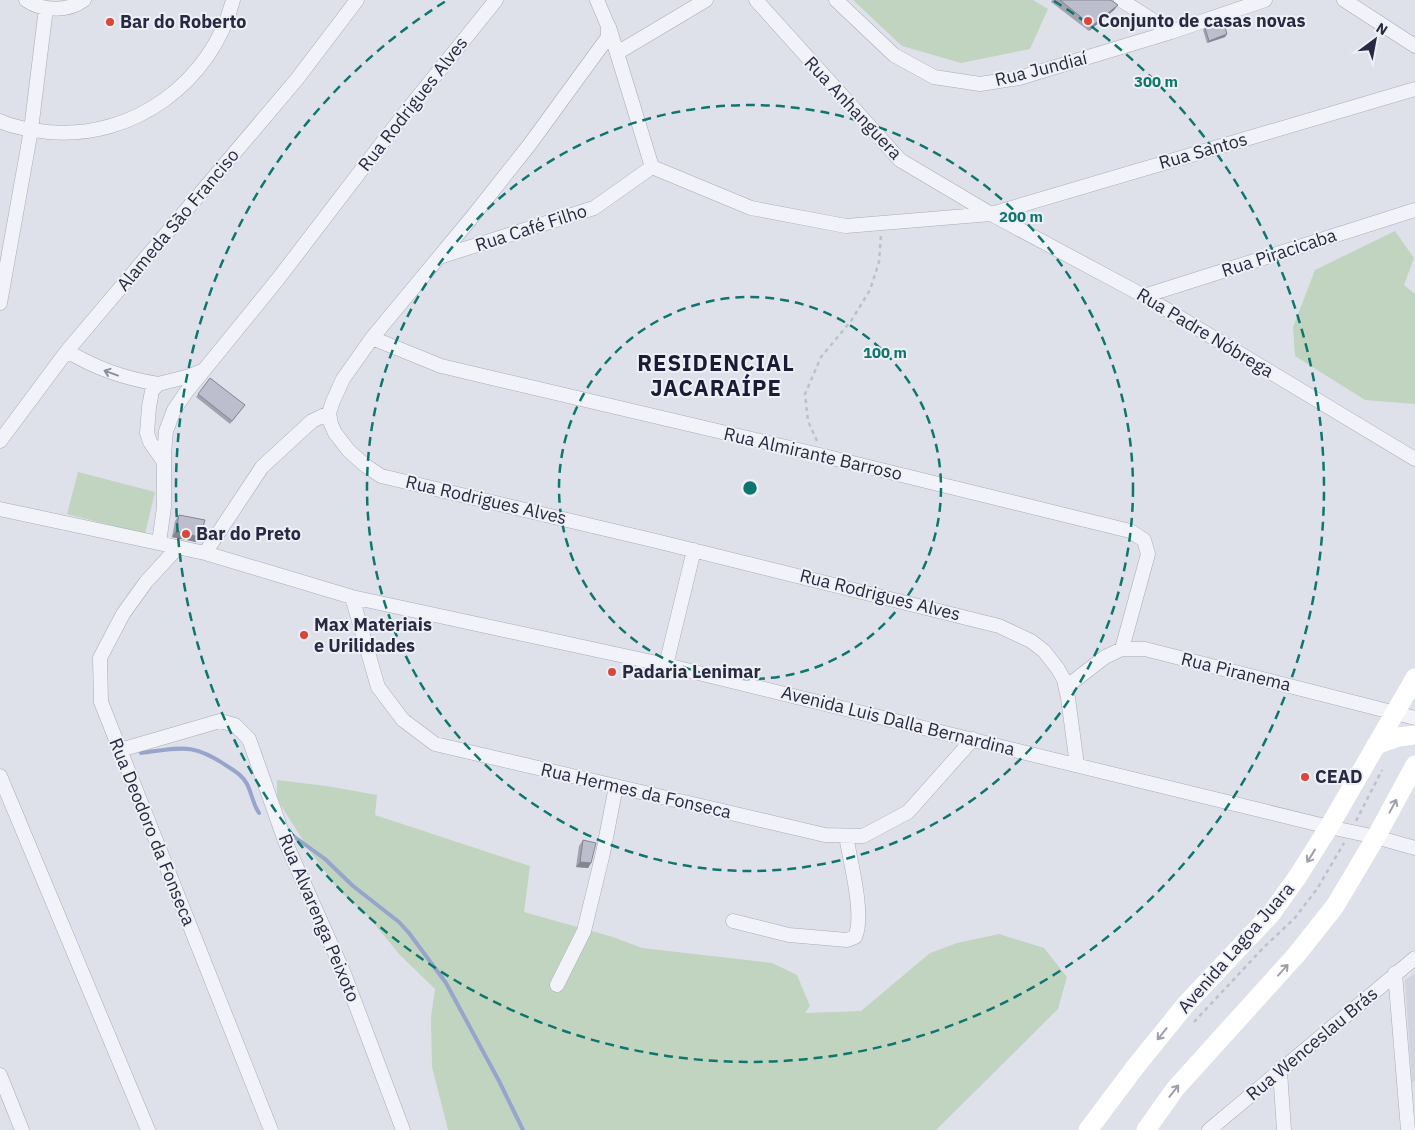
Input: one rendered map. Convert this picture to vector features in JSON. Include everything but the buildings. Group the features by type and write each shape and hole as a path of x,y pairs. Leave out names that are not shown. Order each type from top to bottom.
{"main road":[{"name":"Avenida Lagoa Juara","path":"1088,1130 1136,1066 1188,1003 1271,914 1329,827 1415,678"},
{"path":"1376,745 1398,737 1415,735"},
{"path":"1146,1130 1175,1089 1308,940 1335,906 1376,837 1415,765"}],"street":[{"path":"26,0 46,8 64,8 84,0"},
{"path":"0,121 31,130 59,133 87,131 114,126 140,116 163,102 185,84 203,64 218,40 229,15 233,0"},
{"name":"Alameda São Franciso","path":"0,441 67,351 297,79 357,0"},
{"name":"Rua Rodrigues Alves","path":"159,543 164,507 166,431 174,410 203,370 278,279 405,113 496,0"},
{"path":"597,0 617,53 652,167 751,208 846,226 991,214"},
{"path":"617,53 706,0"},
{"name":"Rua Anhanguera","path":"756,0 900,160 991,214"},
{"name":"Rua Jundiaí","path":"836,0 894,56 934,78 980,84 1019,78 1171,32 1266,0"},
{"path":"1121,0 1171,32"},
{"path":"1344,0 1415,46"},
{"path":"0,303 31,130 46,8"},
{"path":"205,554 262,467 312,421 329,413 343,380 372,338 440,258 530,144 608,37 608,26"},
{"name":"Rua Santos","path":"991,214 1415,89"},
{"name":"Rua Café Filho","path":"440,258 594,208 652,167"},
{"name":"Rua Piracicaba","path":"1144,296 1415,210"},
{"name":"Rua Padre Nóbrega","path":"991,214 1144,296 1415,459"},
{"name":"Rua Almirante Barroso","path":"372,338 441,366 824,456 1130,531 1144,540 1148,554 1122,649"},
{"path":"67,351 105,370 129,379 158,384 190,376 203,370"},
{"path":"158,384 152,391 147,433 150,442 164,462"},
{"name":"Rua Rodrigues Alves","path":"329,413 335,433 346,447 366,466 381,476 694,550 999,626 1030,641 1044,651 1058,669 1066,687 1074,732 1077,765"},
{"name":"Avenida Luis Dalla Bernardina","path":"0,509 178,547 352,597 666,665 1415,848"},
{"name":"Rua Deodoro da Fonseca","path":"178,547 146,582 123,614 100,658 100,702 271,1130"},
{"path":"666,665 694,550"},
{"name":"Rua Hermes da Fonseca","path":"352,597 378,686 403,720 435,744 616,786 825,834 863,836 908,812 973,740"},
{"name":"Rua Piranema","path":"1066,687 1105,657 1122,649 1145,649 1415,718"},
{"name":"Rua Alvarenga Peixoto","path":"120,750 220,721 235,725 249,739 285,841 343,971 404,1130"},
{"path":"0,776 148,1130"},
{"path":"557,985 584,930 603,852 616,786"},
{"path":"733,921 790,935 847,940 855,937 858,931 858,908 846,836"},
{"name":"Rua Wenceslau Brás","path":"1209,1130 1415,958"},
{"path":"1395,973 1410,1093 1408,1130"},
{"path":"1280,1071 1284,1130"},
{"path":"0,1075 22,1130"}],"path":[{"path":"824,456 808,421 805,394 821,357 851,321 870,290 879,262 882,223"}],"shaded area":[{"path":"1415,973 1415,1082 1412,1082 1405,980"}],"green space":[{"path":"853,0 1033,0 1048,9 1030,49 961,63 902,46"},
{"path":"1395,231 1414,258 1404,285 1415,294 1415,404 1365,400 1295,356 1293,327 1315,270"},
{"path":"78,472 155,492 145,534 67,514"},
{"path":"277,780 377,795 375,815 530,866 524,912 613,937 642,948 772,963 797,975 810,1006 805,1013 861,1011 930,953 957,943 999,934 1044,948 1067,977 1058,1009 936,1130 448,1130 432,1067 431,1017 435,989 400,955 367,915 339,890 309,850 277,799"}],"waterway":[{"path":"141,753 186,749 195,750 215,758 243,779 249,788 259,813"},
{"path":"289,833 325,859 353,886 399,922 409,933 446,983 523,1130"}],"place":[{"name":"Conjunto de casas novas","path":"1088,21"},
{"name":"Bar do Roberto","path":"110,22"},
{"name":"Bar do Preto","path":"186,534"},
{"name":"Max Materiais e Urilidades","path":"304,635"},
{"name":"Padaria Lenimar","path":"612,672"},
{"name":"CEAD","path":"1305,777"}],"district":[{"name":"RESIDENCIAL JACARAÍPE","path":"716,376"}]}
